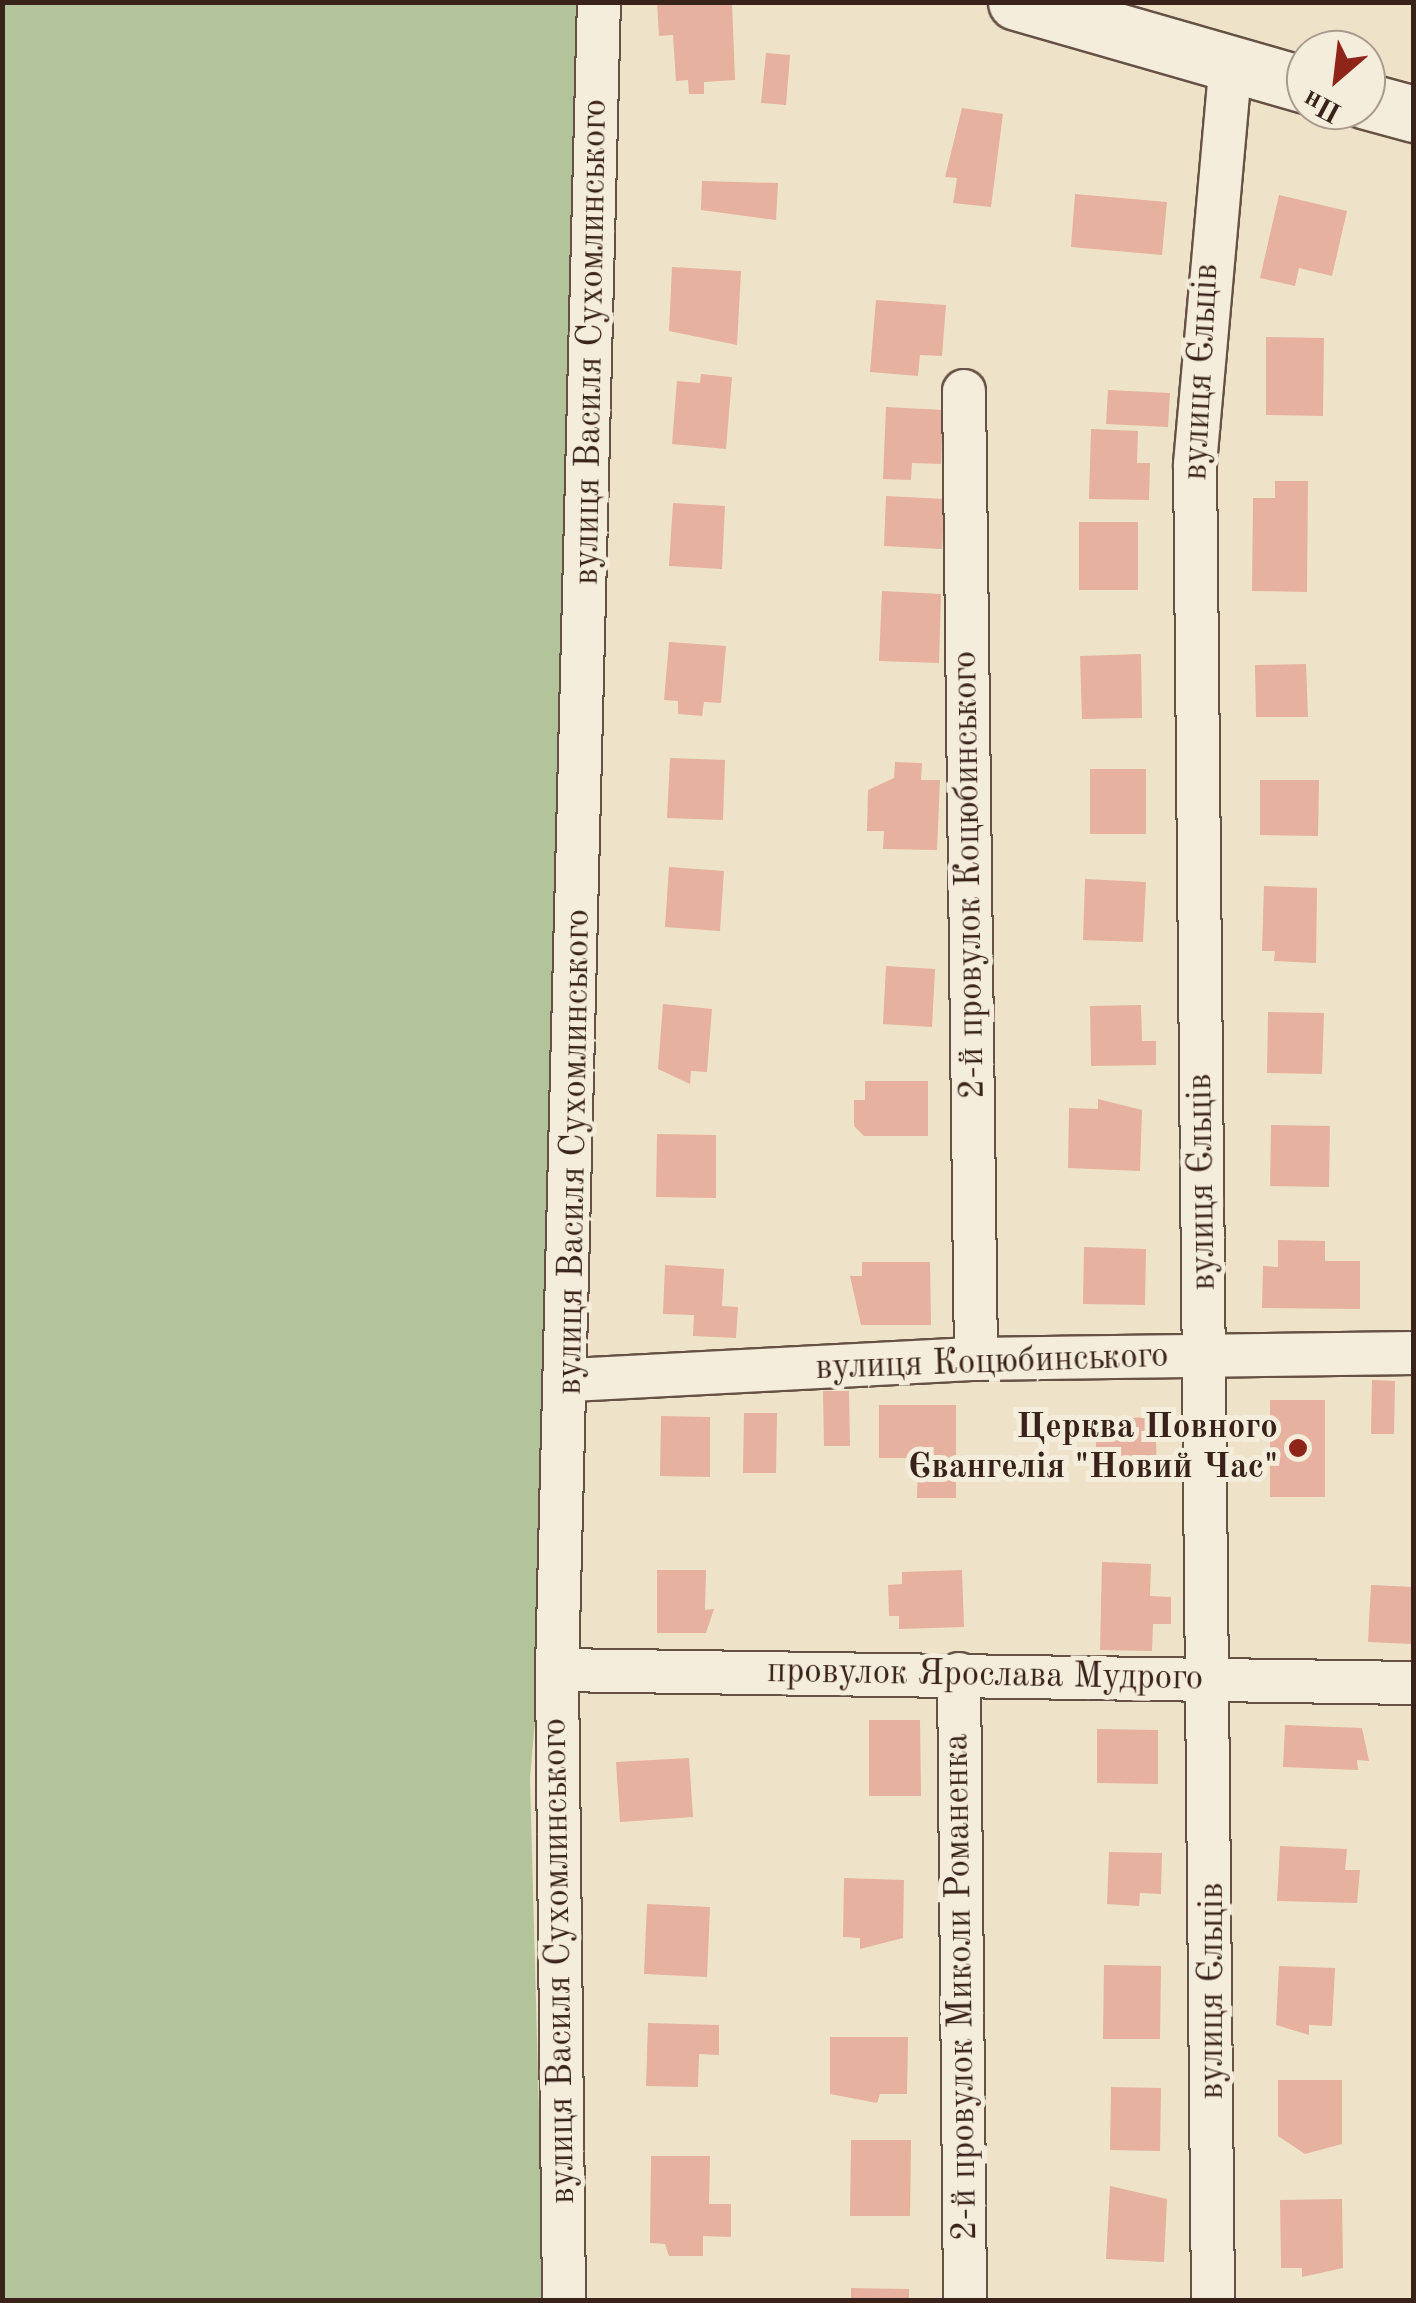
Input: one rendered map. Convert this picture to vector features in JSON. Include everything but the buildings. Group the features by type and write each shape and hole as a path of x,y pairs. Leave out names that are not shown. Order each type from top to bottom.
{"street":[{"name":"вулиця Василя Сухомлинського","path":"564,2300 557,1670 571,1380 599,2"},
{"path":"1016,2 1286,79"},
{"name":"вулиця Єльців","path":"1213,2300 1214,1680 1194,464 1231,64"},
{"path":"1386,106 1414,114"},
{"name":"2-й провулок Коцюбинського","path":"964,391 976,1359"},
{"name":"вулиця Коцюбинського","path":"571,1380 976,1359 1414,1353"},
{"name":"провулок Ярослава Мудрого","path":"557,1670 1414,1683"},
{"name":"2-й провулок Миколи Романенка","path":"959,1674 965,2300"}],"green space":[{"path":"3,3 589,3 543,1629 530,1778 544,2300 3,2300"}],"place":[{"name":"Церква Повного Євангелія \"Новий Час\"","path":"1298,1448"}]}
